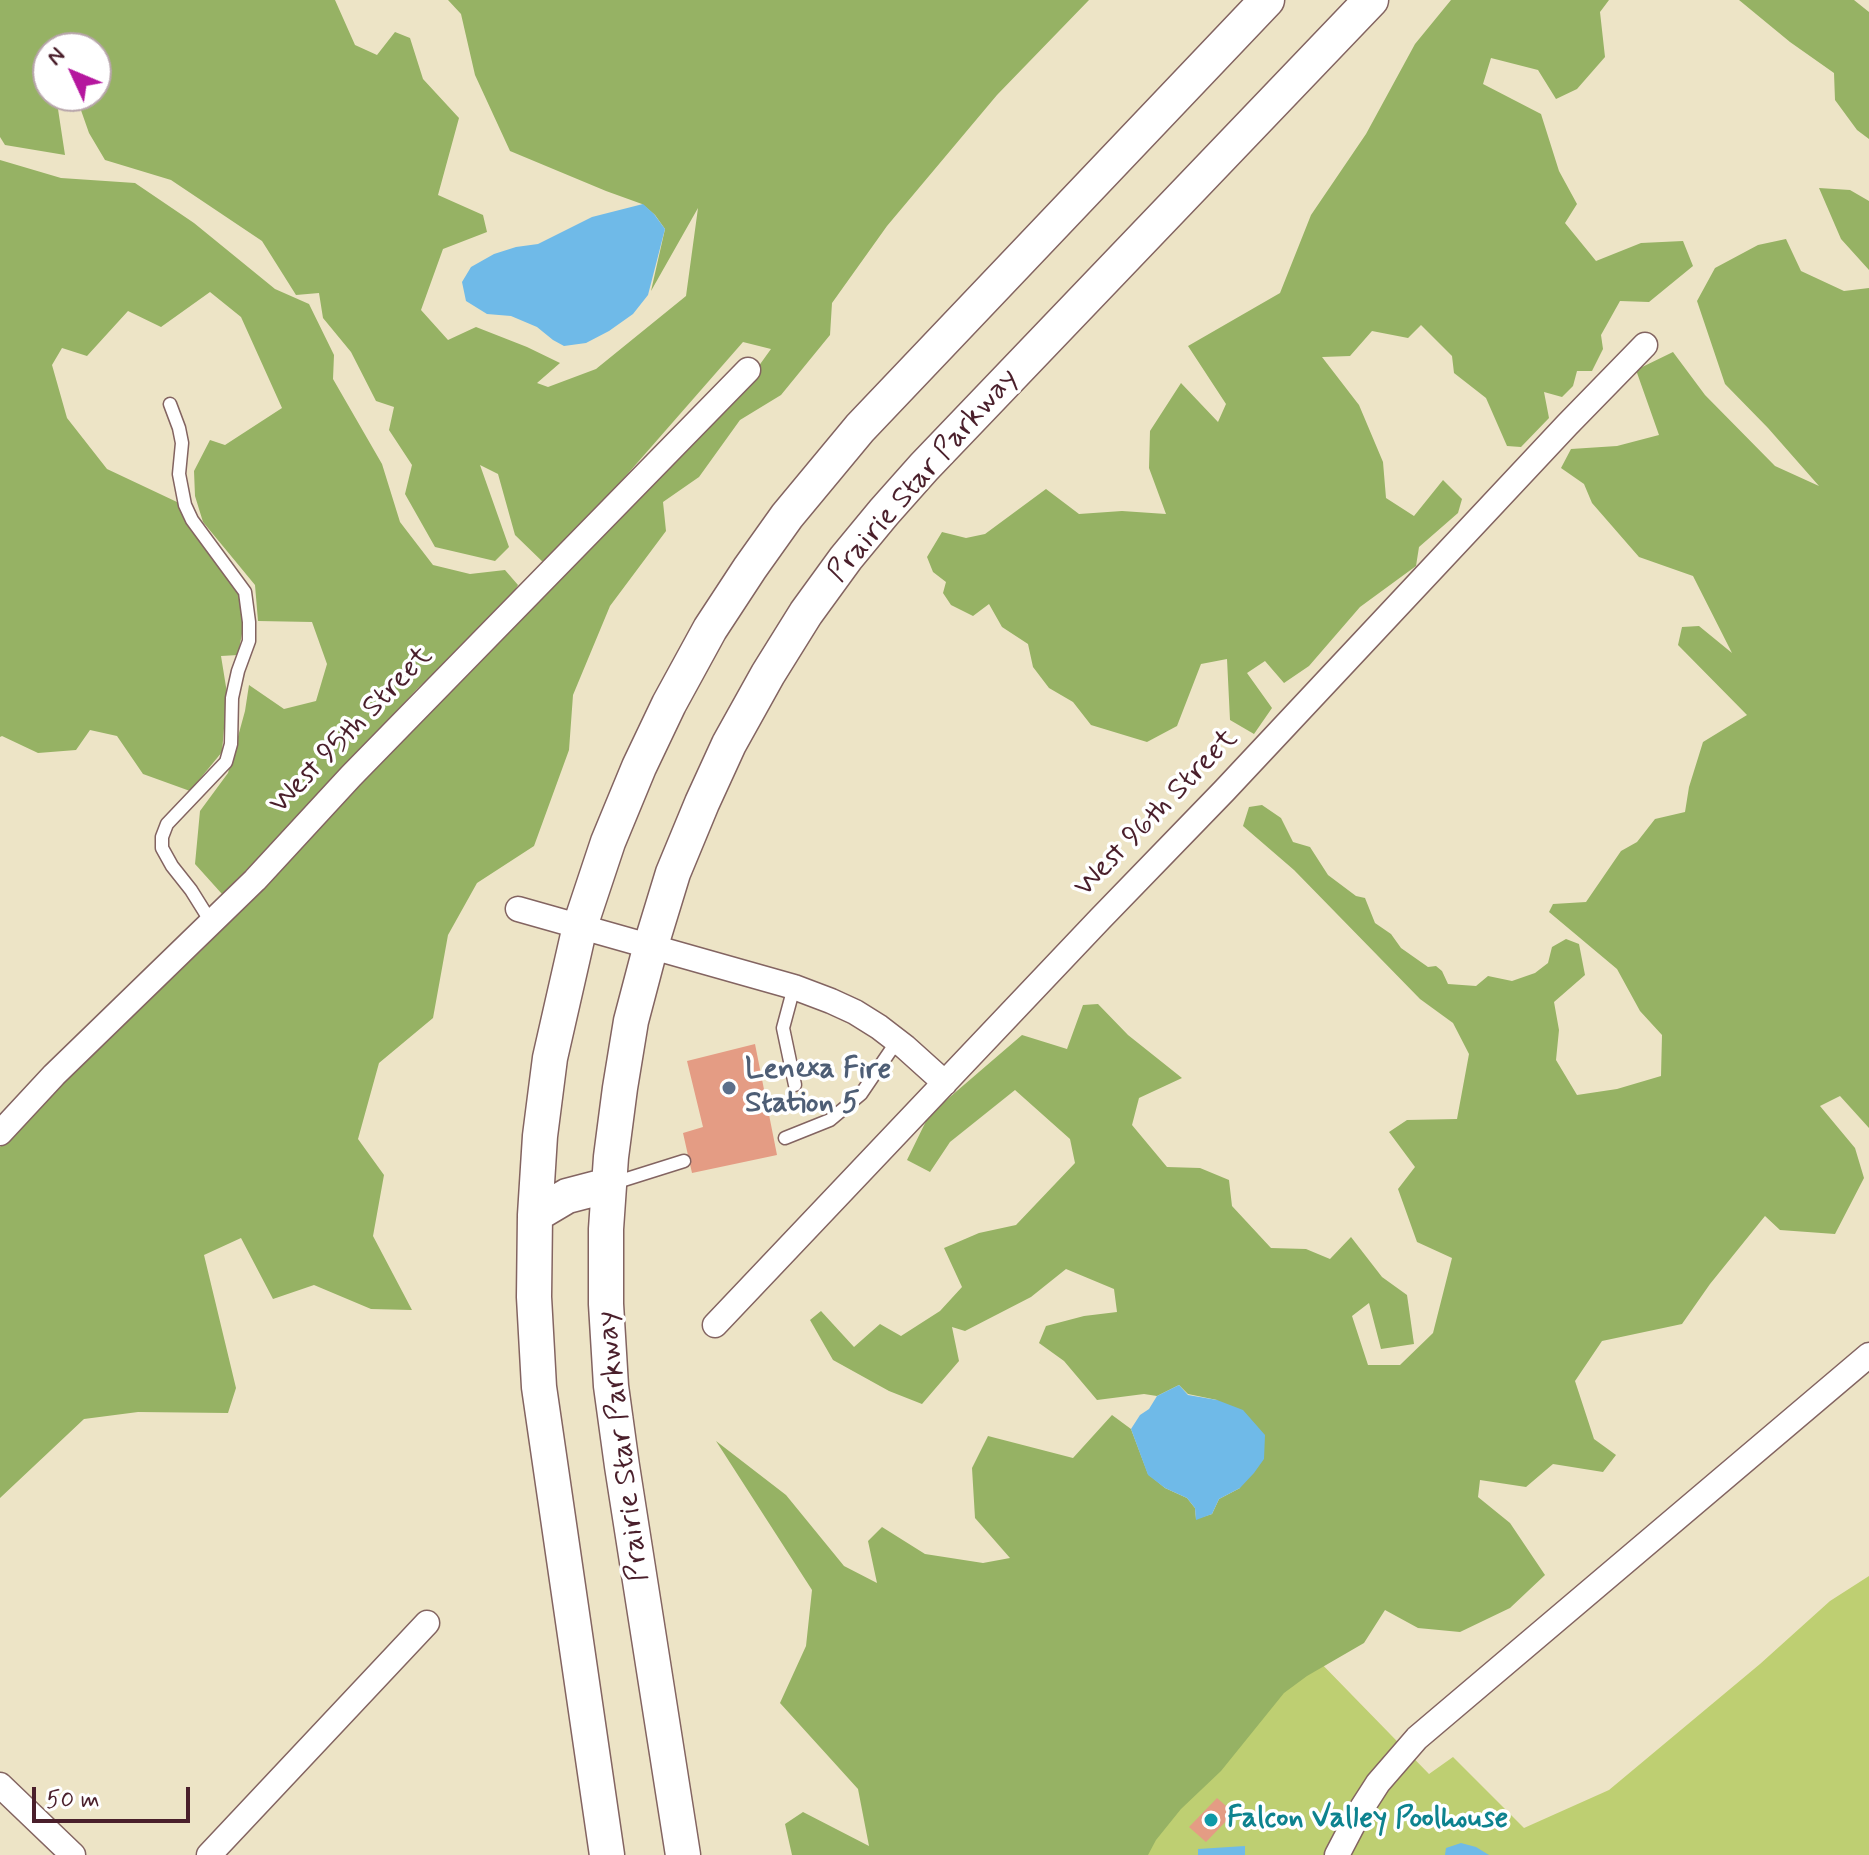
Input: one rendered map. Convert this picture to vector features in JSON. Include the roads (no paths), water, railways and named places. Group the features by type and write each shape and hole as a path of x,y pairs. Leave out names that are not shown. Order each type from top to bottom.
{"main road":[{"path":"607,1855 539,1387 534,1297 540,1136 550,1058 580,926 608,842 669,704 710,629 787,516 860,428 1267,0"},
{"name":"Prairie Star Parkway","path":"683,1855 611,1386 606,1304 606,1229 611,1157 631,1021 673,873 729,744 798,625 846,558 924,467 1371,0"},
{"path":"535,1215 567,1196 609,1185"}],"street":[{"name":"West 96th Street","path":"715,1325 1235,781 1645,345"},
{"name":"West 95th Street","path":"0,1133 54,1075 255,880 351,776 748,370"},
{"path":"518,909 794,987 855,1012 897,1041 945,1083"},
{"path":"1337,1855 1378,1783 1417,1738 1869,1355"},
{"path":"209,1855 427,1623"},
{"path":"0,1785 73,1855"}],"lane":[{"path":"170,404 182,443 179,474 185,505 192,520 245,592 249,622 249,641 232,698 231,744 226,762 167,824 162,837 162,848 172,866 211,922"},
{"path":"794,987 783,1028 795,1085"},
{"path":"785,1138 830,1120 861,1094 897,1041"},
{"path":"609,1185 684,1161"}],"water":[{"path":"643,204 665,229 648,295 633,314 609,331 586,343 564,346 537,327 511,316 487,314 466,301 462,282 471,267 494,254 538,244 592,217"},
{"path":"1179,1385 1188,1395 1217,1400 1243,1410 1265,1435 1264,1459 1254,1473 1240,1488 1219,1499 1212,1514 1196,1520 1195,1508 1187,1498 1165,1488 1148,1475 1131,1429 1157,1396"},
{"path":"1461,1843 1489,1855 1445,1855 1446,1848"},
{"path":"1245,1846 1245,1855 1198,1855 1198,1849"}],"place":[{"name":"Lenexa Fire Station 5","path":"729,1088"},
{"name":"Falcon Valley Poolhouse","path":"1211,1820"}]}
